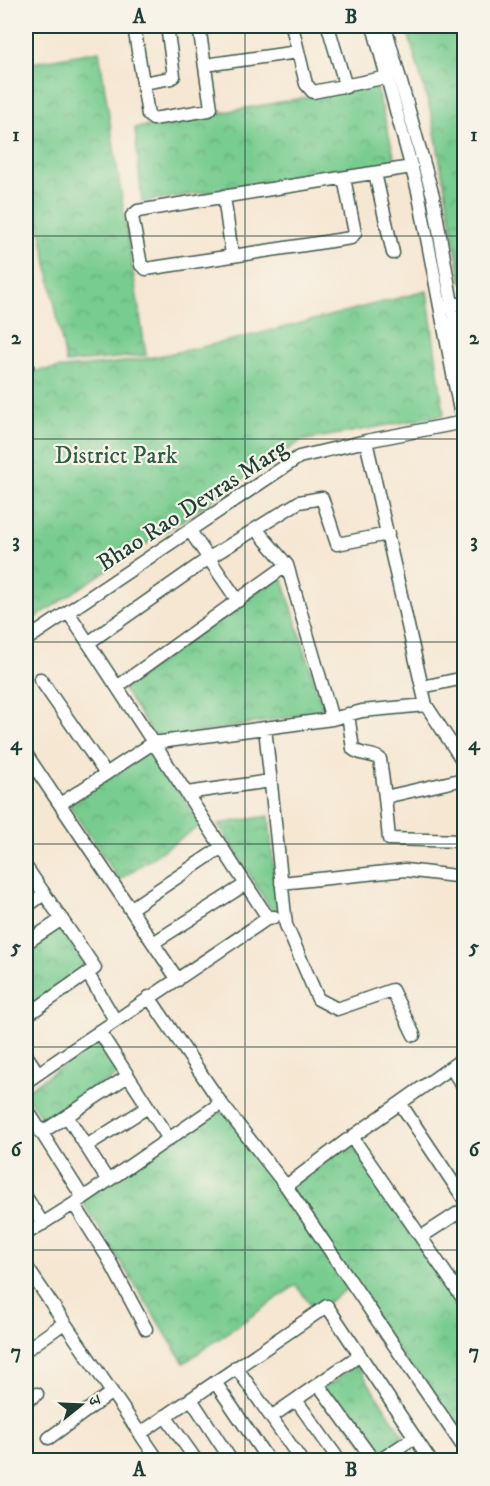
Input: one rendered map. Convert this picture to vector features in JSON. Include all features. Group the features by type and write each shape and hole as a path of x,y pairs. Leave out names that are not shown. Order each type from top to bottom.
{"street":[{"path":"134,26 150,118 209,110 212,104 199,26"},
{"path":"143,83 171,78 174,75 167,26"},
{"path":"292,26 306,84 313,92 388,77"},
{"path":"328,26 346,87"},
{"path":"373,26 465,372"},
{"path":"385,26 433,196 446,307 464,425"},
{"path":"206,65 298,52"},
{"path":"344,178 354,236 146,269 141,265 132,216 138,211 412,167"},
{"path":"375,173 393,253"},
{"path":"224,196 232,255"},
{"path":"446,307 465,303"},
{"name":"Bhao Rao Devras Marg","path":"26,640 299,457 366,441 464,425"},
{"path":"366,441 426,705 465,763"},
{"path":"88,643 209,558 299,502 321,498 337,544 387,534"},
{"path":"256,529 287,565 332,718"},
{"path":"190,531 238,601"},
{"path":"117,687 287,565"},
{"path":"68,612 268,918"},
{"path":"422,687 465,678"},
{"path":"40,679 106,774"},
{"path":"60,804 153,743 332,718 363,711 426,705"},
{"path":"348,714 353,750 357,753 377,756 380,759 389,839 465,842"},
{"path":"265,728 286,925 318,999 337,1009 392,990 414,1035"},
{"path":"26,754 178,980"},
{"path":"385,796 465,779"},
{"path":"187,793 270,781"},
{"path":"130,909 222,847"},
{"path":"281,883 405,870 465,877"},
{"path":"26,1016 94,970 94,965 27,871"},
{"path":"153,943 246,884"},
{"path":"26,907 45,894"},
{"path":"26,1082 149,996 178,980 268,918 285,916"},
{"path":"26,943 62,919"},
{"path":"88,974 116,1020"},
{"path":"149,996 220,1103 286,1186 465,1448"},
{"path":"99,1031 169,1139"},
{"path":"26,1055 38,1073"},
{"path":"465,1058 352,1137 421,1237 459,1282 465,1300"},
{"path":"451,1068 465,1088"},
{"path":"41,1132 128,1076"},
{"path":"26,1234 108,1181 220,1103"},
{"path":"400,1103 465,1199"},
{"path":"86,1146 148,1107"},
{"path":"26,1108 146,1329"},
{"path":"67,1116 108,1181"},
{"path":"286,1186 347,1140"},
{"path":"26,1197 43,1224"},
{"path":"421,1237 465,1209"},
{"path":"26,1266 158,1461"},
{"path":"141,1433 327,1306 430,1461"},
{"path":"26,1350 64,1323"},
{"path":"271,1417 360,1355"},
{"path":"236,1367 301,1461"},
{"path":"215,1382 268,1461"},
{"path":"318,1384 373,1461"},
{"path":"49,1438 112,1392"},
{"path":"26,1402 37,1394"},
{"path":"191,1399 231,1461"},
{"path":"296,1400 339,1461"},
{"path":"165,1416 196,1461"},
{"path":"380,1461 415,1437"}],"green space":[{"path":"406,26 464,26 464,282 462,283 432,116"},
{"path":"99,51 146,355 66,363 26,154 26,64"},
{"path":"376,85 396,163 142,202 135,128"},
{"name":"District Park","path":"427,291 444,415 301,441 26,624 26,372 99,365 179,352"},
{"path":"281,574 324,711 157,740 123,689"},
{"path":"151,750 201,825 119,880 69,805"},
{"path":"269,816 278,921 218,824"},
{"path":"60,927 86,966 26,1007 26,950"},
{"path":"99,1041 120,1073 45,1123 26,1095 26,1091"},
{"path":"228,1107 281,1183 347,1136 464,1308 464,1445 353,1285 315,1311 296,1285 184,1363 79,1196"},
{"path":"357,1365 406,1440 376,1460 320,1390"}]}
